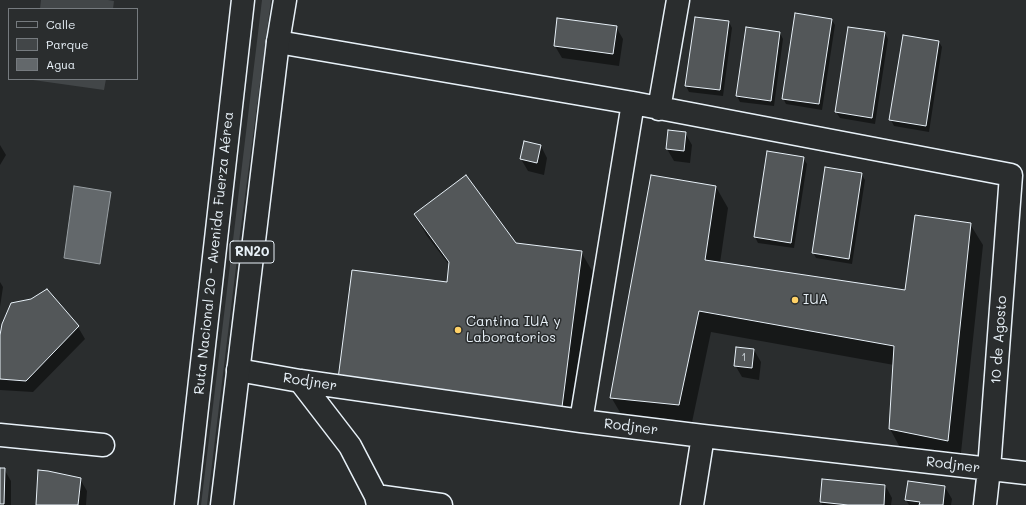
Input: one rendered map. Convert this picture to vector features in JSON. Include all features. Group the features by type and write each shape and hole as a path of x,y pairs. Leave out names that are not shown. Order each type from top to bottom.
{"street":[{"name":"Ruta Nacional 20 - Avenida Fuerza Aérea","path":"186,505 243,0"},
{"name":"RN20","path":"222,505 278,42 285,0"},
{"path":"278,42 633,103 660,109 678,0"},
{"path":"581,421 633,103"},
{"name":"10 de Agosto","path":"660,109 1011,175 985,505"},
{"name":"Rodjner","path":"238,370 300,381 581,421 1026,473"},
{"path":"300,381 350,446 377,501 441,505"},
{"path":"0,435 102,445"},
{"path":"692,505 703,436"}],"green space":[{"path":"41,0 114,1 113,8 40,8"},
{"path":"262,0 271,0 240,234 207,505 201,505"},
{"path":"33,80 106,80 104,90"}],"water":[{"path":"74,186 111,192 100,264 64,258"}],"building":[{"path":"795,13 832,19 819,104 782,99"},
{"path":"695,17 729,21 720,90 685,86"},
{"path":"557,18 617,26 613,54 554,46"},
{"path":"746,27 780,32 771,101 736,96"},
{"path":"848,27 885,32 872,118 835,112"},
{"path":"903,35 939,41 926,126 889,120"},
{"path":"668,130 686,132 684,151 666,149"},
{"path":"524,141 541,145 537,163 520,159"},
{"path":"767,151 804,157 791,243 754,237"},
{"path":"825,167 862,173 849,259 812,253"},
{"name":"Cantina IUA y Laboratorios","path":"466,175 516,243 582,251 562,407 338,379 352,270 447,282 449,262 414,214"},
{"name":"IUA","path":"651,175 716,186 705,260 905,290 915,215 971,223 948,441 889,429 894,346 699,311 679,405 610,398"},
{"path":"47,289 79,326 26,381 0,379 0,335 2,324 11,303 31,299"},
{"path":"736,347 754,349 752,368 734,366"},
{"path":"0,468 5,468 4,504 0,504"},
{"path":"38,470 81,478 78,505 36,505"},
{"path":"822,479 885,485 884,505 848,505 820,502"},
{"path":"908,481 945,486 943,505 919,505 920,502 905,500"}],"place":[{"name":"IUA","path":"795,300"},
{"name":"Cantina IUA y Laboratorios","path":"458,330"}]}
